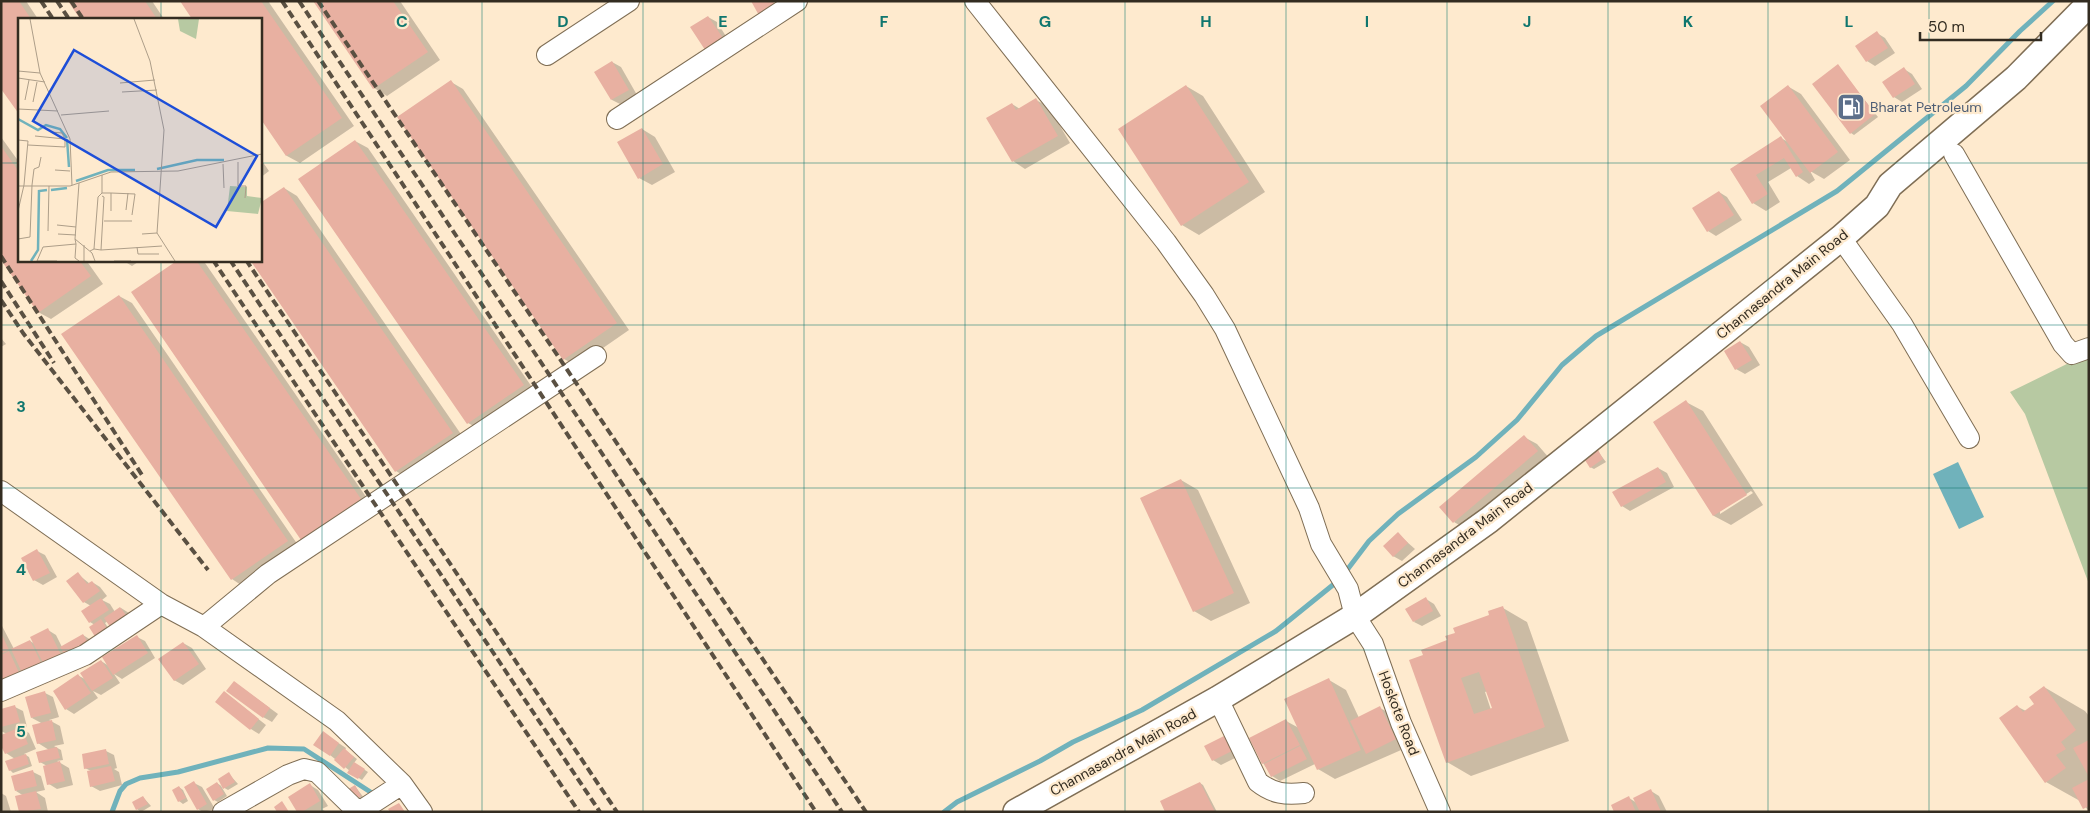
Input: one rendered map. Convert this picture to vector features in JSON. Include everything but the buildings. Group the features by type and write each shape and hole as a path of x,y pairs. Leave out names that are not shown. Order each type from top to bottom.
{"main road":[{"name":"Channasandra Main Road","path":"1016,812 1218,699 1355,616 1489,520 1841,238 1876,206 1890,185 2016,78 2089,4"},
{"name":"Channasandra Main Road","path":"1876,206 1898,200 1954,154 2028,90 2089,28"}],"street":[{"path":"548,55 629,1"},
{"path":"617,119 797,1"},
{"name":"Hoskote Road","path":"975,1 1166,242 1204,294 1225,330 1309,508 1321,544 1348,589 1355,616 1373,644 1401,723 1440,812"},
{"path":"1954,154 2062,344 2072,354 2089,348"},
{"path":"1841,238 1902,324 1969,438"},
{"path":"204,627 268,574 596,356"},
{"path":"1,491 161,604 204,627 336,721 402,784 422,812"},
{"path":"1,691 85,656 161,604"},
{"path":"1218,699 1258,782 1277,793 1304,793"},
{"path":"223,812 288,775 304,769 317,772 358,812 402,784"}],"green space":[{"path":"2089,353 2089,584 2025,414 2010,392"}],"water":[{"path":"1958,462 1984,517 1959,529 1933,474"}],"waterway":[{"path":"1344,574 1369,541 1398,514 1476,457 1517,420 1562,365 1596,336 1837,191 1966,86 2020,31 2053,1"},
{"path":"944,812 957,802 1040,761 1073,742 1142,710 1276,631 1339,580"},
{"path":"112,812 120,791 126,784 140,778 178,772 268,748 304,749 372,793"}],"railway":[{"path":"41,1 52,18"},
{"path":"57,1 68,18"},
{"path":"71,1 82,18"},
{"path":"282,1 816,812"},
{"path":"299,1 842,812"},
{"path":"318,1 866,812"},
{"path":"1,256 142,475"},
{"path":"214,261 579,812"},
{"path":"231,261 600,812"},
{"path":"247,261 617,812"},
{"path":"1,281 54,363"},
{"path":"1,300 23,333 208,570"}],"place":[{"name":"Bharat Petroleum","path":"1851,107"}]}
